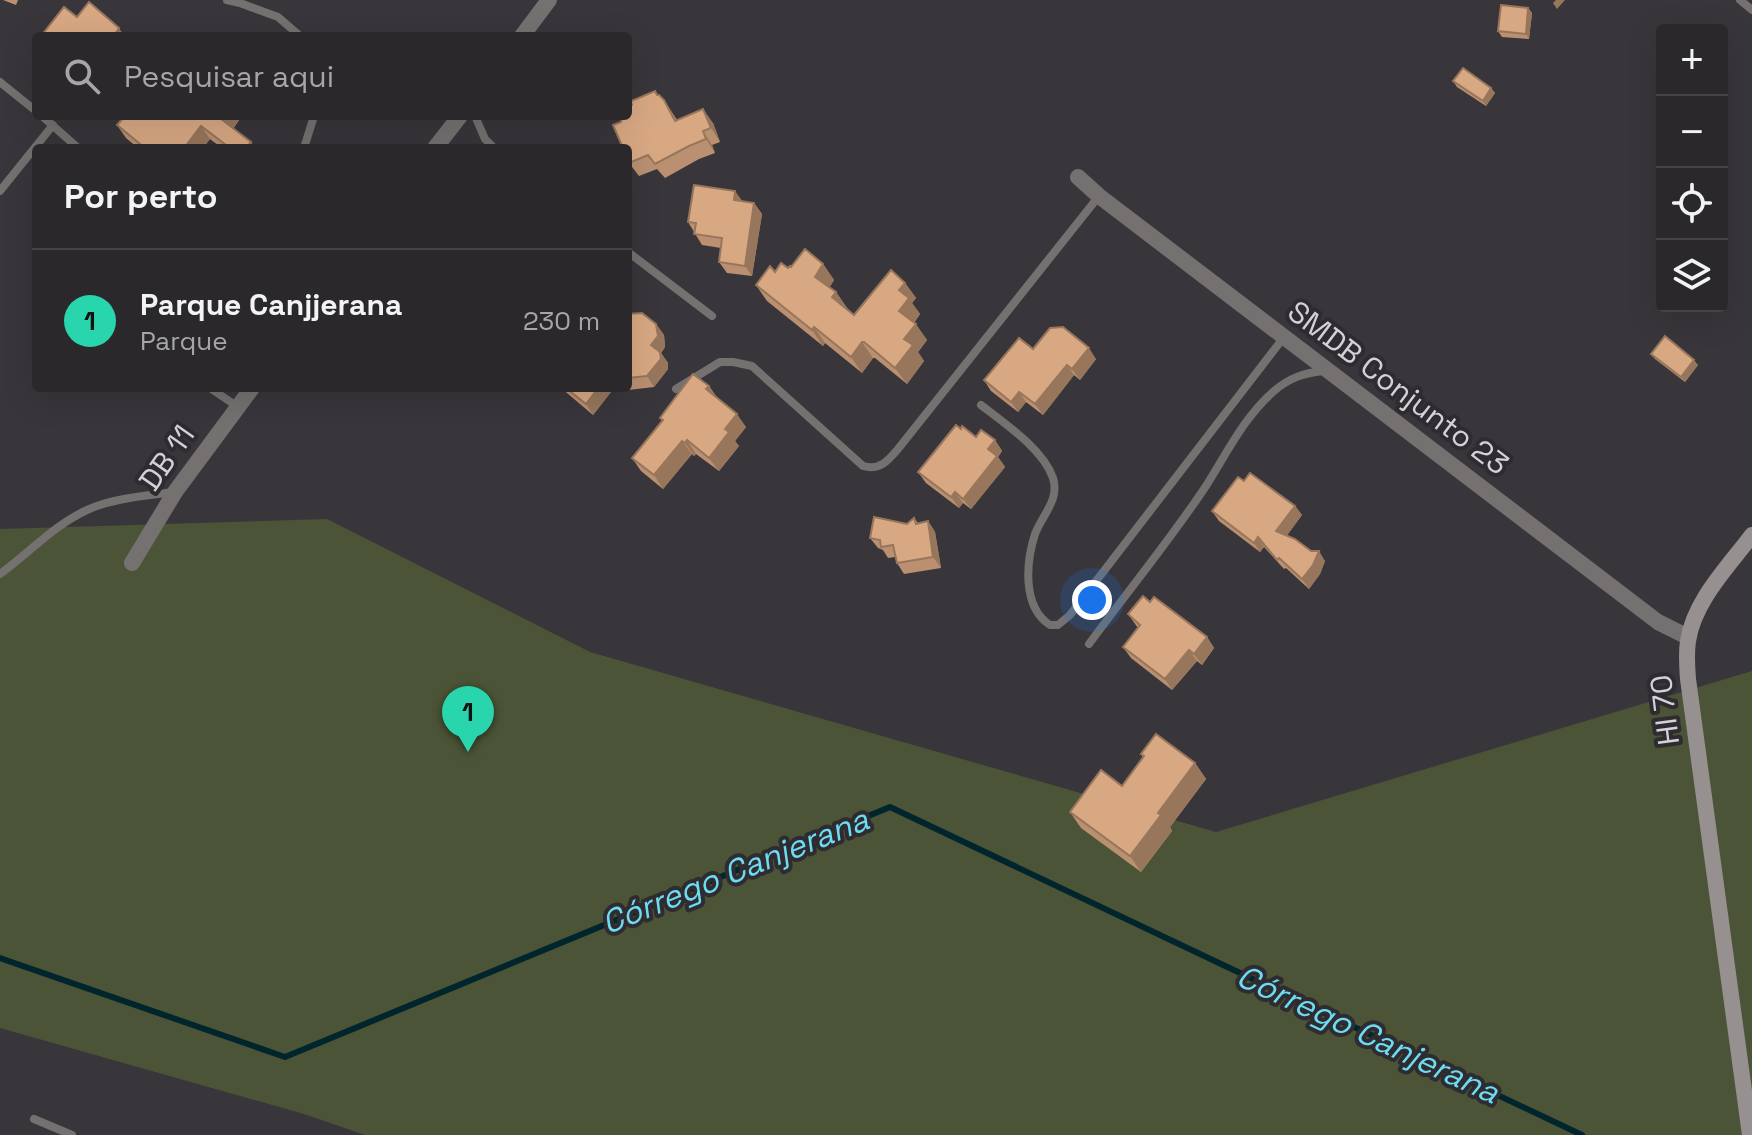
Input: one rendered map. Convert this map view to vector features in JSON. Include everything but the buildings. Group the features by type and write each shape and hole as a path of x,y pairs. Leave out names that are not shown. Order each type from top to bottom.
{"street":[{"path":"525,32 549,0"},
{"path":"438,144 457,120"},
{"name":"SMDB Conjunto 23","path":"1078,177 1658,622 1688,637"},
{"name":"DB 11","path":"132,563 175,492 249,392"},
{"name":"HI 70","path":"1750,1135 1686,653 1688,637 1700,606 1752,535"}],"lane":[{"path":"227,0 278,17 295,32"},
{"path":"1740,0 1752,10"},
{"path":"0,82 32,108"},
{"path":"47,120 74,144"},
{"path":"305,144 313,120"},
{"path":"477,120 490,144"},
{"path":"38,144 53,125"},
{"path":"0,191 32,151"},
{"path":"676,389 720,362 752,366 863,466 881,466 898,449 1099,196"},
{"path":"632,255 712,316"},
{"path":"981,405 1032,445 1053,476 1056,495 1036,531 1029,555 1028,576 1031,598 1038,615 1050,625 1058,625 1070,615 1284,337"},
{"path":"1089,644 1205,486 1241,428 1260,404 1287,381 1303,373 1328,370"},
{"path":"216,392 238,407"},
{"path":"0,574 64,523 88,509 116,501 175,492"},
{"path":"34,1119 72,1135"}],"green space":[{"path":"327,519 590,652 1216,832 1752,671 1752,1135 365,1135 304,1114 0,1028 0,529"}],"waterway":[{"name":"Córrego Canjerana","path":"0,958 285,1057 890,807 1582,1135"}],"place":[{"name":"Parque Canjjerana","path":"468,752"}]}
